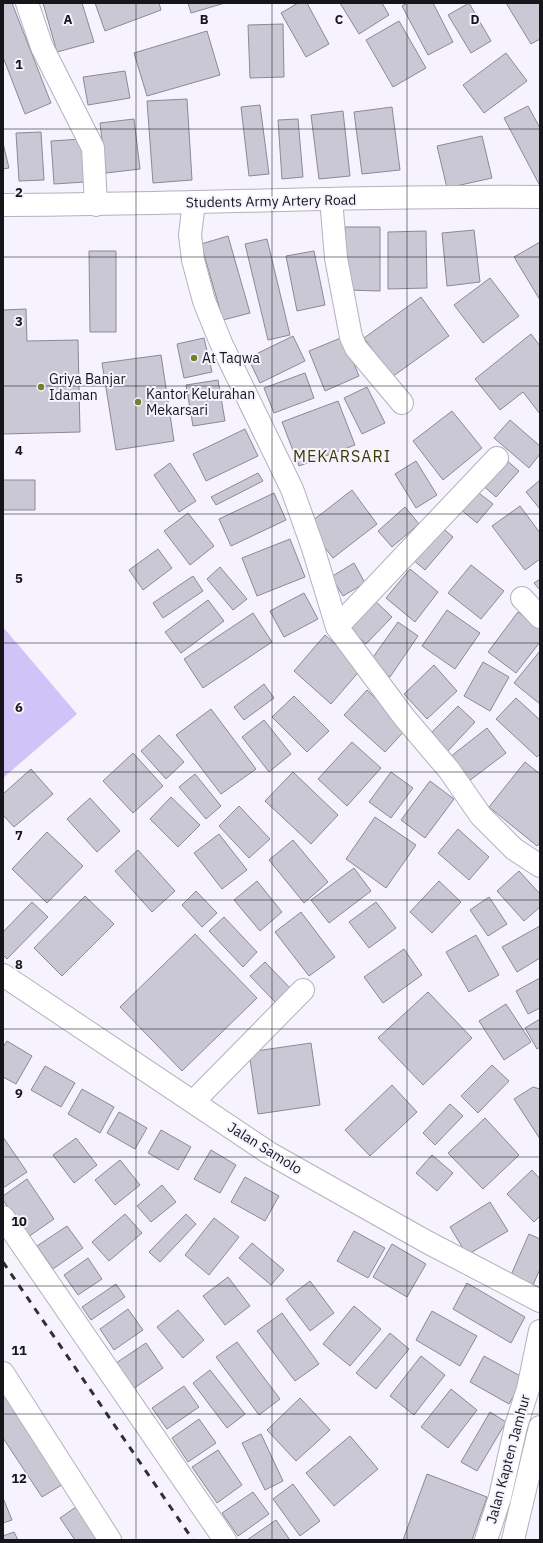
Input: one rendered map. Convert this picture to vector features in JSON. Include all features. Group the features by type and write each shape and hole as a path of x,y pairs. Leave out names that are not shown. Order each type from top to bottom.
{"street":[{"path":"27,3 42,47 93,148 96,205"},
{"name":"Students Army Artery Road","path":"3,205 96,205 472,196 540,197"},
{"path":"331,200 336,258 351,337 356,348 402,403"},
{"path":"194,202 190,235 194,260 204,301 221,343 292,488 313,548 337,627 404,717 449,770 482,816 514,849 540,866"},
{"path":"337,627 497,458"},
{"path":"522,598 540,617"},
{"name":"Jalan Samolo","path":"3,975 269,1153 427,1242 540,1301"},
{"path":"193,1102 303,990"},
{"path":"3,1217 225,1540"},
{"name":"Jalan Kapten Jamhur","path":"486,1540 500,1497 516,1426 528,1389 540,1331"},
{"path":"3,1373 110,1540"},
{"name":"Jalan Kapten Jamhur","path":"513,1540 539,1432"}],"shaded area":[{"path":"3,627 77,714 3,778"}],"building":[{"path":"3,3 12,3 51,103 25,114 3,57"},
{"path":"43,3 82,3 94,42 57,52"},
{"path":"95,3 159,3 161,10 105,31"},
{"path":"188,3 225,3 191,13"},
{"path":"298,3 307,3 329,44 306,57 281,13"},
{"path":"340,3 382,3 389,15 359,34"},
{"path":"407,3 433,3 453,42 428,55 402,6"},
{"path":"469,3 491,41 471,53 448,15"},
{"path":"506,3 540,3 540,39 531,44"},
{"path":"399,21 426,68 393,87 366,40"},
{"path":"283,24 284,77 250,78 248,25"},
{"path":"207,31 220,75 147,96 134,53"},
{"path":"506,53 527,81 484,113 463,85"},
{"path":"125,71 130,98 88,105 83,77"},
{"path":"187,99 192,180 153,183 147,101"},
{"path":"260,105 269,174 249,176 241,107"},
{"path":"528,106 540,128 540,186 504,118"},
{"path":"392,107 400,170 362,174 354,112"},
{"path":"343,111 350,176 319,179 311,115"},
{"path":"134,119 140,169 106,173 100,123"},
{"path":"298,119 303,177 282,179 278,120"},
{"path":"41,132 44,180 19,181 16,133"},
{"path":"482,136 492,178 447,188 437,146"},
{"path":"82,139 85,182 54,184 51,141"},
{"path":"3,143 9,168 3,169"},
{"path":"345,227 380,227 380,291 345,290"},
{"path":"474,230 480,282 447,286 442,233"},
{"path":"426,231 427,288 388,289 388,232"},
{"path":"228,236 250,313 223,320 201,244"},
{"path":"267,239 290,335 268,340 245,244"},
{"path":"540,242 540,300 514,257"},
{"path":"89,251 116,251 116,332 90,332"},
{"path":"314,251 325,305 297,311 286,256"},
{"path":"490,278 519,316 483,343 454,305"},
{"path":"421,297 449,336 392,377 364,338"},
{"name":"Griya Banjar Idaman","path":"26,309 27,341 78,340 80,432 3,434 3,310"},
{"path":"531,334 540,346 540,414 523,392 500,410 475,379"},
{"path":"293,336 305,361 260,383 248,358"},
{"path":"343,337 359,376 325,391 309,351"},
{"name":"At Taqwa","path":"204,338 212,372 184,378 177,344"},
{"name":"Kantor Kelurahan Mekarsari","path":"161,355 174,441 116,450 102,363"},
{"path":"305,373 314,398 274,413 264,388"},
{"path":"218,380 225,421 193,426 186,385"},
{"path":"367,387 385,423 362,434 344,398"},
{"path":"338,401 355,445 299,466 282,422"},
{"path":"452,411 482,448 443,480 413,441"},
{"path":"510,420 540,446 540,454 529,468 494,438"},
{"path":"245,429 258,456 206,481 193,454"},
{"path":"504,458 519,471 496,497 481,484"},
{"path":"416,461 437,495 416,508 395,474"},
{"path":"170,463 196,501 179,512 154,475"},
{"path":"258,473 263,481 216,505 211,497"},
{"path":"3,480 35,480 35,510 3,510"},
{"path":"540,480 540,509 526,492"},
{"path":"352,490 377,524 333,558 307,525"},
{"path":"475,490 493,504 477,523 460,509"},
{"path":"274,493 286,520 231,546 219,519"},
{"path":"520,506 540,533 540,559 525,570 492,526"},
{"path":"405,507 419,524 392,547 378,531"},
{"path":"188,513 214,546 190,565 164,531"},
{"path":"440,526 453,537 425,570 412,559"},
{"path":"290,539 305,577 257,596 242,558"},
{"path":"158,549 172,568 143,590 129,570"},
{"path":"354,563 365,583 343,596 331,577"},
{"path":"471,565 504,591 481,619 448,593"},
{"path":"220,567 247,599 233,610 207,579"},
{"path":"410,569 438,592 415,622 386,598"},
{"path":"193,576 203,591 163,618 153,603"},
{"path":"540,579 540,590 534,583"},
{"path":"304,593 318,619 284,637 270,611"},
{"path":"372,598 392,617 366,644 346,626"},
{"path":"208,600 224,621 181,653 165,632"},
{"path":"447,610 480,633 455,669 422,646"},
{"path":"518,612 540,629 540,642 516,673 488,652"},
{"path":"253,613 272,642 203,688 184,659"},
{"path":"398,622 418,636 390,677 369,663"},
{"path":"325,635 362,668 331,704 294,671"},
{"path":"540,651 540,704 514,683"},
{"path":"483,662 509,677 490,711 464,696"},
{"path":"434,665 457,691 427,719 404,694"},
{"path":"264,684 274,698 244,720 234,707"},
{"path":"367,690 407,728 385,752 344,715"},
{"path":"294,696 329,731 307,752 272,717"},
{"path":"516,698 540,720 540,754 537,757 496,719"},
{"path":"458,706 475,722 446,753 428,736"},
{"path":"211,709 256,769 221,794 176,735"},
{"path":"264,720 291,754 269,772 242,737"},
{"path":"487,728 506,753 469,781 450,757"},
{"path":"159,735 184,762 166,779 141,751"},
{"path":"352,742 381,768 347,806 318,779"},
{"path":"133,753 163,786 133,813 103,781"},
{"path":"525,762 540,774 540,843 537,846 489,807"},
{"path":"31,769 53,794 14,827 3,815 3,794"},
{"path":"293,772 338,815 311,844 265,801"},
{"path":"391,772 413,788 391,818 369,802"},
{"path":"195,774 221,806 206,819 179,787"},
{"path":"430,781 454,799 425,838 401,820"},
{"path":"171,797 200,825 178,847 150,819"},
{"path":"90,798 120,831 97,852 67,819"},
{"path":"239,806 270,839 249,858 219,826"},
{"path":"375,817 416,845 386,888 346,859"},
{"path":"458,829 489,857 469,880 438,853"},
{"path":"47,832 83,866 47,903 12,869"},
{"path":"219,834 247,870 222,889 194,853"},
{"path":"293,840 328,882 304,903 269,860"},
{"path":"138,850 175,891 152,912 115,871"},
{"path":"354,868 371,891 329,923 311,900"},
{"path":"519,871 540,894 540,907 524,921 497,891"},
{"path":"257,881 282,912 260,931 234,900"},
{"path":"439,881 461,902 432,933 410,912"},
{"path":"196,891 217,913 202,927 182,905"},
{"path":"85,896 114,924 62,976 34,948"},
{"path":"489,897 507,924 488,936 470,910"},
{"path":"32,902 48,917 7,959 3,955 3,932"},
{"path":"376,902 396,928 369,948 349,922"},
{"path":"301,912 335,957 309,976 275,932"},
{"path":"224,917 257,952 243,967 209,931"},
{"path":"540,926 540,958 517,972 502,947"},
{"path":"195,934 257,998 182,1071 120,1007"},
{"path":"476,935 499,975 469,992 446,952"},
{"path":"404,949 422,975 383,1003 364,977"},
{"path":"265,962 292,990 277,1004 250,976"},
{"path":"540,978 540,1008 528,1014 516,991"},
{"path":"428,992 472,1038 423,1085 378,1038"},
{"path":"506,1004 531,1042 504,1060 479,1021"},
{"path":"540,1019 540,1047 537,1049 525,1028"},
{"path":"7,1041 32,1056 16,1084 3,1077 3,1047"},
{"path":"311,1043 320,1105 258,1114 249,1052"},
{"path":"492,1065 509,1081 478,1113 461,1096"},
{"path":"45,1066 75,1083 61,1107 31,1090"},
{"path":"392,1085 417,1112 370,1156 345,1130"},
{"path":"533,1087 540,1089 540,1139 514,1099"},
{"path":"82,1089 114,1107 100,1133 68,1114"},
{"path":"450,1104 463,1116 435,1145 423,1133"},
{"path":"119,1112 147,1128 135,1149 107,1133"},
{"path":"485,1118 519,1155 483,1189 448,1153"},
{"path":"161,1130 191,1147 178,1170 148,1153"},
{"path":"3,1137 27,1172 3,1188"},
{"path":"76,1138 97,1165 74,1183 53,1155"},
{"path":"211,1150 236,1165 220,1193 194,1179"},
{"path":"432,1155 453,1173 437,1191 416,1173"},
{"path":"120,1160 140,1185 115,1205 95,1180"},
{"path":"532,1170 540,1179 540,1216 534,1222 507,1194"},
{"path":"245,1177 279,1196 265,1221 231,1202"},
{"path":"27,1179 54,1219 28,1237 3,1200 3,1196"},
{"path":"162,1185 176,1202 151,1222 137,1206"},
{"path":"490,1202 508,1231 467,1255 450,1227"},
{"path":"125,1214 142,1233 109,1261 92,1242"},
{"path":"186,1214 196,1224 160,1262 149,1252"},
{"path":"214,1218 239,1237 209,1275 185,1255"},
{"path":"67,1226 83,1248 53,1269 37,1246"},
{"path":"354,1231 385,1248 368,1278 337,1261"},
{"path":"529,1234 540,1239 540,1269 533,1285 511,1275"},
{"path":"252,1243 284,1270 271,1285 239,1258"},
{"path":"392,1244 426,1264 407,1297 373,1277"},
{"path":"88,1258 102,1279 78,1295 64,1275"},
{"path":"228,1277 250,1306 225,1325 203,1296"},
{"path":"310,1281 334,1313 310,1331 286,1299"},
{"path":"467,1283 525,1317 511,1343 453,1309"},
{"path":"116,1284 125,1297 91,1320 82,1307"},
{"path":"354,1306 381,1329 350,1366 323,1344"},
{"path":"128,1309 143,1330 114,1350 100,1329"},
{"path":"178,1310 204,1340 183,1358 157,1327"},
{"path":"432,1311 477,1336 460,1366 416,1340"},
{"path":"282,1313 319,1364 295,1381 257,1331"},
{"path":"390,1333 409,1349 376,1389 356,1373"},
{"path":"237,1342 280,1399 259,1415 216,1357"},
{"path":"146,1343 163,1368 133,1389 116,1363"},
{"path":"421,1356 445,1375 414,1415 390,1396"},
{"path":"484,1356 524,1378 509,1404 470,1382"},
{"path":"210,1370 245,1414 227,1428 193,1383"},
{"path":"3,1384 73,1478 42,1497 3,1438"},
{"path":"184,1386 199,1407 167,1429 152,1408"},
{"path":"451,1389 477,1410 448,1448 421,1427"},
{"path":"300,1398 330,1430 296,1461 267,1430"},
{"path":"490,1412 506,1422 477,1471 461,1462"},
{"path":"199,1419 216,1443 188,1462 172,1438"},
{"path":"261,1434 283,1481 265,1490 242,1443"},
{"path":"350,1436 378,1469 334,1506 306,1473"},
{"path":"218,1450 242,1485 217,1503 192,1467"},
{"path":"427,1474 487,1497 472,1540 403,1540"},
{"path":"293,1484 320,1521 300,1536 273,1499"},
{"path":"253,1492 269,1514 238,1536 222,1513"},
{"path":"3,1498 12,1520 3,1523"},
{"path":"89,1498 118,1540 75,1540 60,1518"},
{"path":"276,1520 290,1540 247,1540"},
{"path":"14,1532 18,1540 3,1540 3,1536"}],"railway":[{"path":"3,1262 193,1540"}],"place":[{"name":"At Taqwa","path":"194,358"},
{"name":"Griya Banjar Idaman","path":"41,387"},
{"name":"Kantor Kelurahan Mekarsari","path":"138,402"}],"district":[{"name":"MEKARSARI","path":"342,456"}]}
